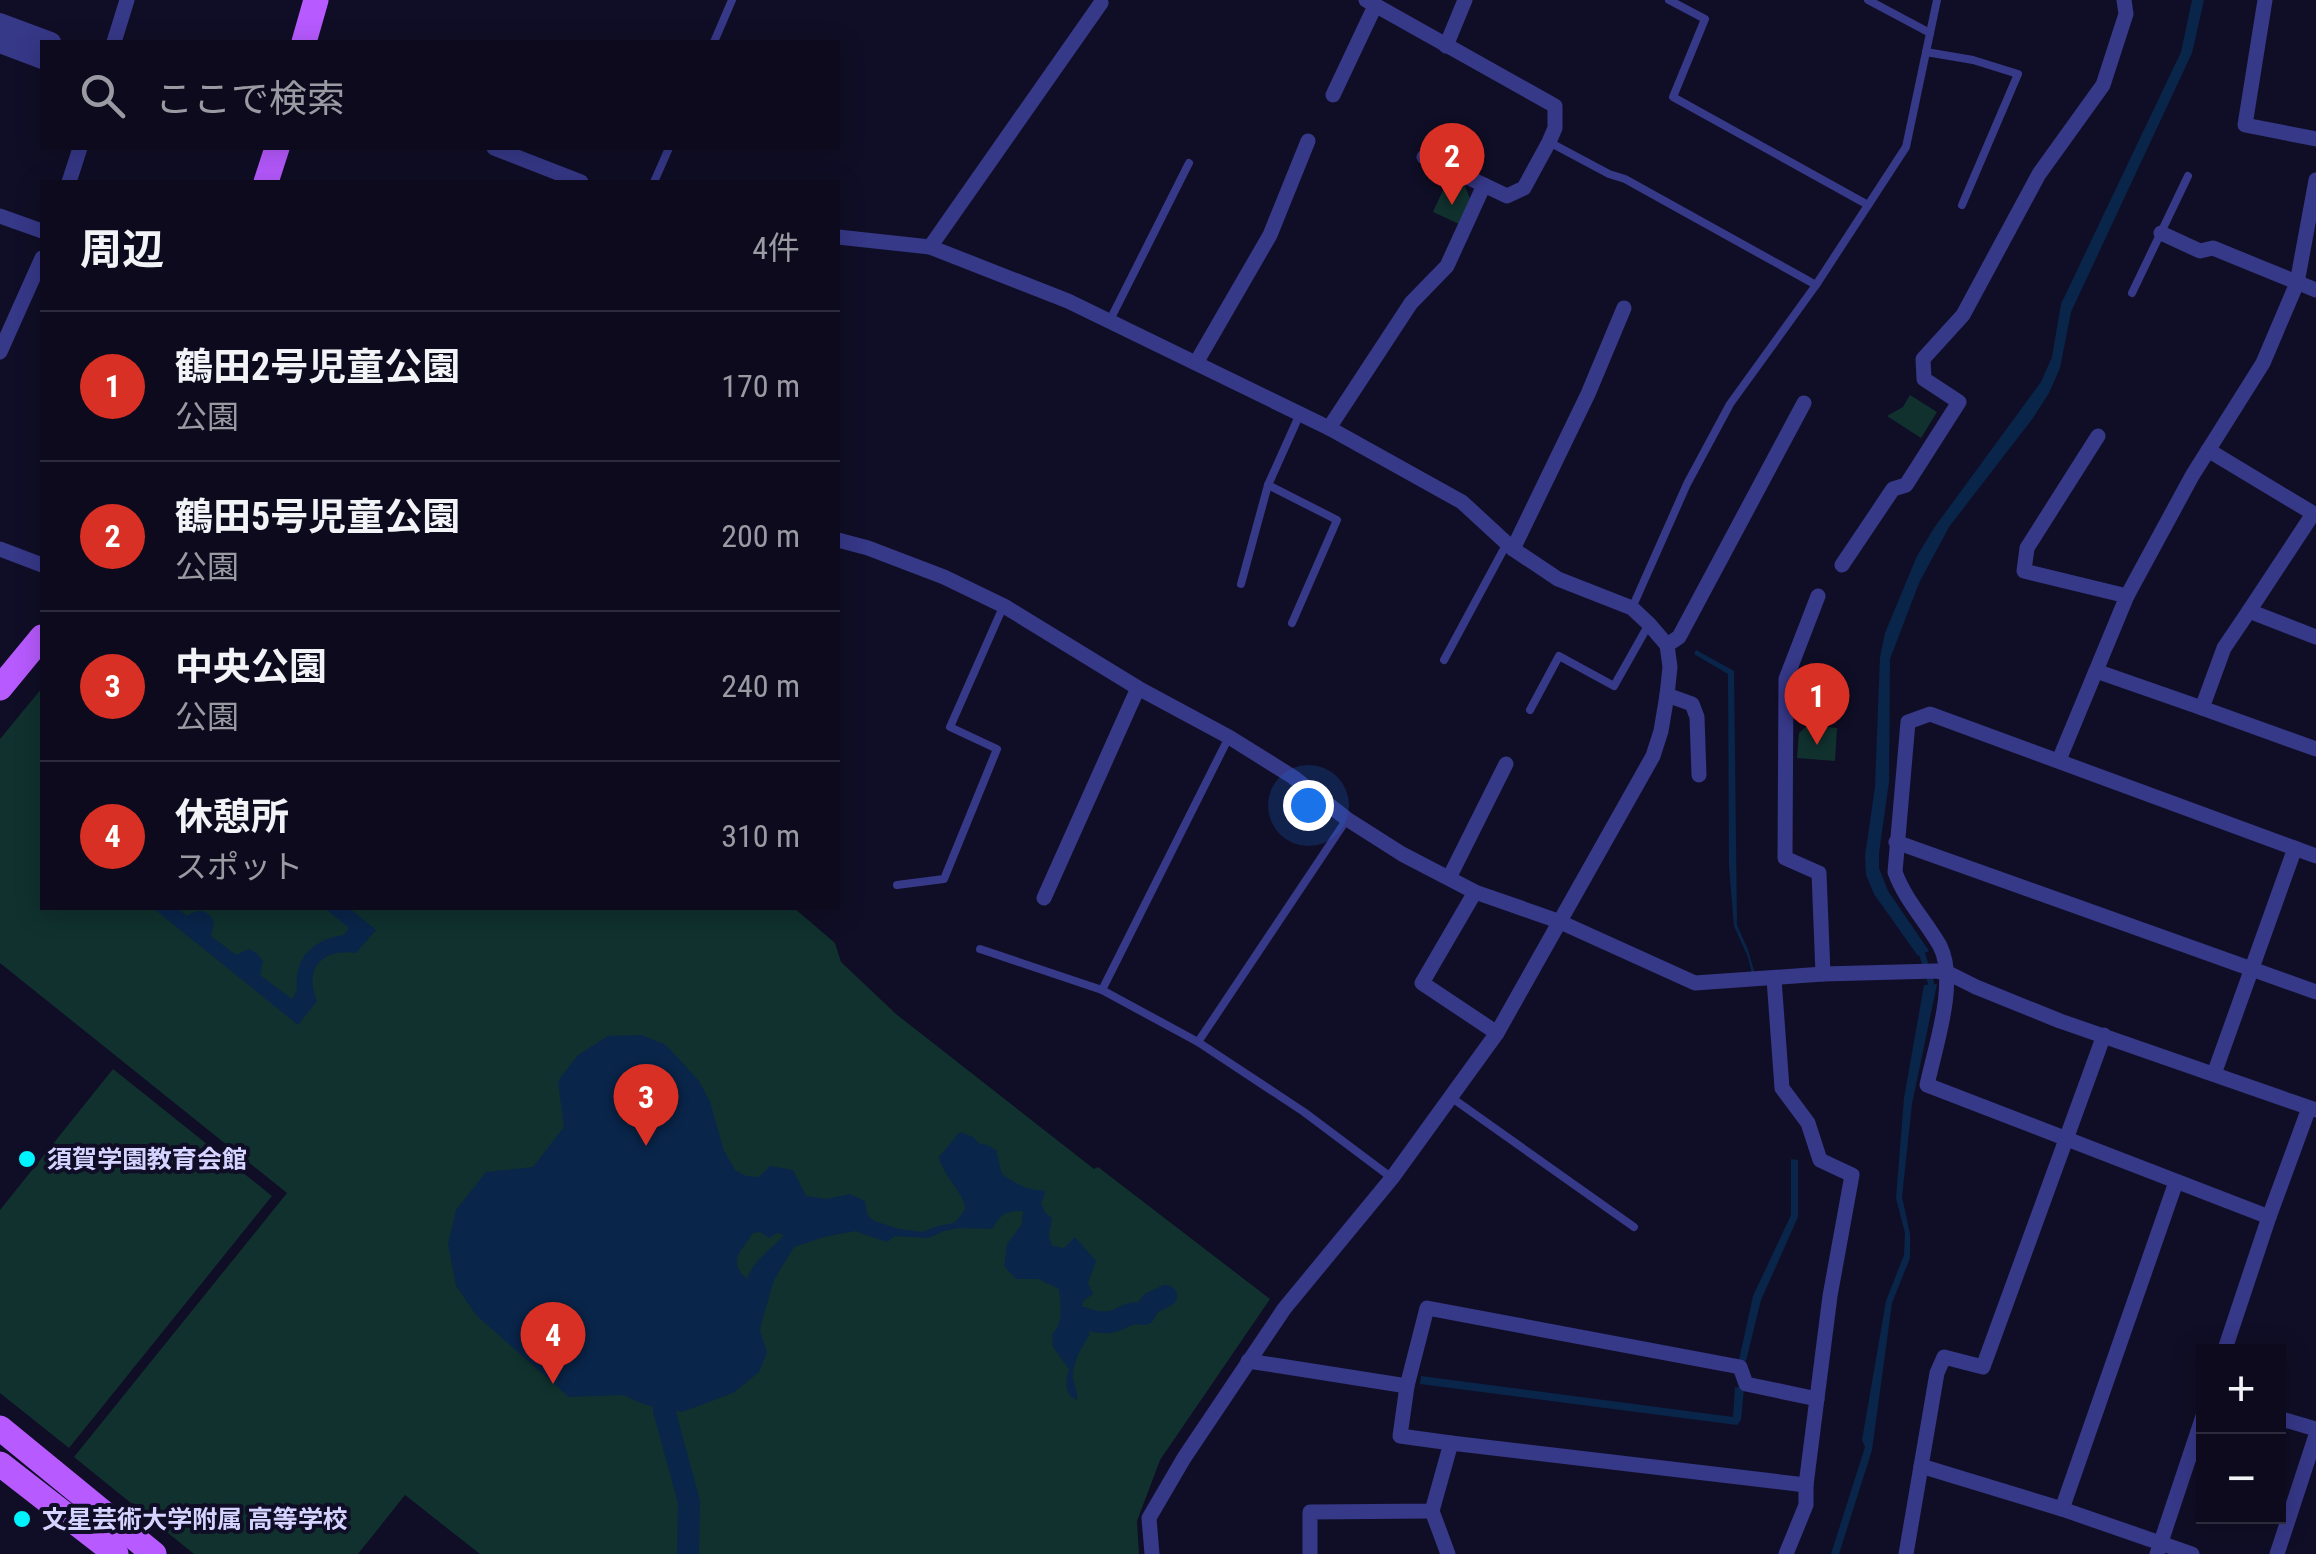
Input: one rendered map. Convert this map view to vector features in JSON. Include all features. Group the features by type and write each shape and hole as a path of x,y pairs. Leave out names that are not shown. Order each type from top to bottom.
{"main road":[{"path":"305,40 316,0"},
{"path":"267,180 274,150"},
{"path":"0,688 40,638"},
{"path":"0,1428 154,1554"},
{"path":"0,1464 116,1554"}],"street":[{"path":"115,40 128,0"},
{"path":"1446,46 1465,0"},
{"path":"1842,565 1893,489 1906,485 1959,402 1924,379 1923,360 1962,314 2039,174 2102,85 2126,14 2124,0"},
{"path":"2265,0 2245,125 2316,139"},
{"path":"930,247 1097,1"},
{"path":"1333,95 1370,3 1555,106 1555,128 1549,142 1524,188 1508,196 1424,157"},
{"path":"0,23 46,40"},
{"path":"0,43 40,58"},
{"path":"1196,363 1270,234 1308,141"},
{"path":"70,180 79,150"},
{"path":"499,150 576,180"},
{"path":"2059,760 2127,596 2208,450 2263,362 2296,283 2316,180"},
{"path":"1328,428 1411,303 1447,266 1484,185"},
{"path":"0,216 40,231"},
{"path":"2161,233 2200,251 2213,248 2316,290"},
{"path":"840,238 930,247 1110,320 1328,428 1462,502 1510,546 1558,579 1632,608 1667,645 1667,695 1661,732 1652,756 1497,1034 1392,1178 1284,1309 1184,1458 1148,1518 1152,1554"},
{"path":"0,352 40,262"},
{"path":"1510,546 1588,394 1624,308"},
{"path":"1667,645 1678,638 1804,402"},
{"path":"2098,436 2027,548 2024,571 2127,596"},
{"path":"2202,708 2224,648 2315,514 2208,450"},
{"path":"840,541 944,577 1004,606 1138,688 1229,737 1402,854 1475,892 1558,921 1695,983 1823,974 1942,972 2026,1007 2312,1109 2269,1216 2227,1344"},
{"path":"0,548 40,564"},
{"path":"1818,596 1786,680 1785,858 1819,873 1823,974"},
{"path":"2249,611 2316,637"},
{"path":"2096,671 2316,748"},
{"path":"1044,898 1138,688"},
{"path":"1667,695 1692,704 1697,716 1699,775"},
{"path":"2269,1216 1928,1085 1942,972 1940,948 1895,872 1908,722 1930,714 2316,856"},
{"path":"1449,878 1506,764"},
{"path":"1896,842 2316,992"},
{"path":"2214,1074 2295,848"},
{"path":"1475,892 1422,982 1497,1034"},
{"path":"1774,979 1782,1088 1808,1123 1820,1160 1852,1175 1830,1296 1806,1505 1786,1554"},
{"path":"1906,1554 1937,1374 1944,1357 1983,1367 2104,1035"},
{"path":"2062,1509 2176,1182"},
{"path":"1806,1485 1400,1436 1407,1386 1427,1308 1740,1367 1746,1384 1817,1399"},
{"path":"1248,1362 1407,1386"},
{"path":"2277,1554 2316,1432 2286,1421"},
{"path":"2158,1548 2197,1434"},
{"path":"1448,1554 1432,1511 1452,1443"},
{"path":"1921,1466 2062,1509 2158,1548 2192,1554"},
{"path":"1310,1554 1310,1512 1432,1511"}],"lane":[{"path":"715,40 732,0"},
{"path":"1669,0 1704,19 1673,97 1868,205"},
{"path":"1868,0 1930,33"},
{"path":"1632,608 1687,484 1730,404 1816,285 1906,147 1938,0"},
{"path":"1926,52 1973,60 2018,74 1962,205"},
{"path":"1549,142 1609,174 1625,178 1816,285"},
{"path":"655,180 668,150"},
{"path":"1110,320 1190,162"},
{"path":"2132,294 2188,176"},
{"path":"1241,584 1268,485 1300,414"},
{"path":"1268,485 1337,520 1292,623"},
{"path":"1444,660 1510,546"},
{"path":"898,885 944,879 996,749 950,727 1004,606"},
{"path":"1530,710 1559,656 1614,686 1649,624"},
{"path":"1102,990 1229,737"},
{"path":"1198,1042 1348,819"},
{"path":"980,949 1102,990 1198,1042 1304,1112 1392,1178"},
{"path":"1452,1098 1634,1227"}],"green space":[{"path":"1449,177 1465,186 1470,199 1459,224 1433,212"},
{"path":"1910,395 1937,412 1921,438 1887,416 1903,407"},
{"path":"40,690 40,910 796,910 835,943 841,962 896,1014 1094,1169 1098,1167 1270,1299 1160,1460 1137,1521 1139,1554 480,1554 405,1495 358,1554 194,1554 74,1457 287,1193 0,963 0,739"},
{"path":"1808,725 1837,728 1835,761 1797,758 1799,733"},
{"path":"113,1069 272,1196 69,1448 0,1393 0,1210"}],"water":[{"path":"2192,0 2204,0 2192,53 2071,312 2060,368 2049,393 1949,527 1919,583 1890,659 1889,782 1879,868 1888,891 1929,951 1918,956 1874,894 1866,875 1875,787 1880,657 1885,633 1917,556 1934,528 2041,382 2052,357 2061,304 2181,52"},
{"path":"1696,650 1734,671 1737,925 1755,974 1734,926 1729,866 1728,674 1694,654"},
{"path":"155,910 179,910 187,916 206,912 214,922 211,936 236,955 249,949 257,953 263,961 260,975 292,999 302,959 319,943 344,935 349,928 326,910 351,910 376,930 356,953 334,954 319,963 313,979 317,1001 298,1025"},
{"path":"1937,984 1912,1104 1902,1197 1910,1234 1910,1258 1892,1303 1872,1450 1839,1554 1831,1554 1865,1447 1862,1440 1886,1301 1904,1255 1905,1233 1896,1198 1904,1098 1924,985"},
{"path":"642,1035 666,1045 699,1081 710,1102 724,1151 735,1170 759,1177 770,1166 793,1170 806,1196 827,1199 850,1194 865,1201 867,1214 874,1221 899,1229 922,1232 954,1223 965,1210 939,1157 960,1132 996,1150 1002,1174 1023,1186 1046,1191 1041,1203 1052,1218 1052,1246 1064,1248 1075,1237 1096,1261 1088,1283 1093,1294 1083,1301 1082,1318 1090,1334 1074,1369 1077,1400 1068,1391 1069,1369 1053,1347 1052,1334 1060,1319 1059,1289 1038,1279 1016,1279 1004,1266 1007,1244 1022,1224 1023,1211 1004,1214 992,1229 960,1228 928,1238 895,1236 887,1242 855,1231 794,1247 774,1280 763,1317 760,1331 767,1352 759,1372 733,1393 682,1412 646,1405 623,1395 569,1397 476,1315 456,1286 448,1244 456,1210 486,1172 533,1167 564,1127 558,1081 578,1055 608,1036","holes":["760,1232 769,1238 777,1233 784,1235 758,1261 747,1279 738,1266 741,1250 753,1233"]},
{"path":"1791,1159 1798,1160 1798,1217 1761,1300 1746,1361 1739,1360 1753,1296 1791,1215"},
{"path":"1421,1376 1733,1417 1735,1387 1744,1388 1741,1420 1737,1425 1420,1384"}],"waterway":[{"path":"1920,947 1931,983 1929,993"},
{"path":"1083,1318 1107,1322 1128,1314 1144,1314 1151,1303 1166,1296"},
{"path":"664,1410 689,1502 688,1554"}],"place":[{"name":"鶴田5号児童公園","path":"1452,205"},
{"name":"鶴田2号児童公園","path":"1817,745"},
{"name":"中央公園","path":"646,1146"},
{"name":"須賀学園教育会館","path":"27,1159"},
{"name":"休憩所","path":"553,1384"},
{"name":"文星芸術大学附属 高等学校","path":"22,1519"}]}
